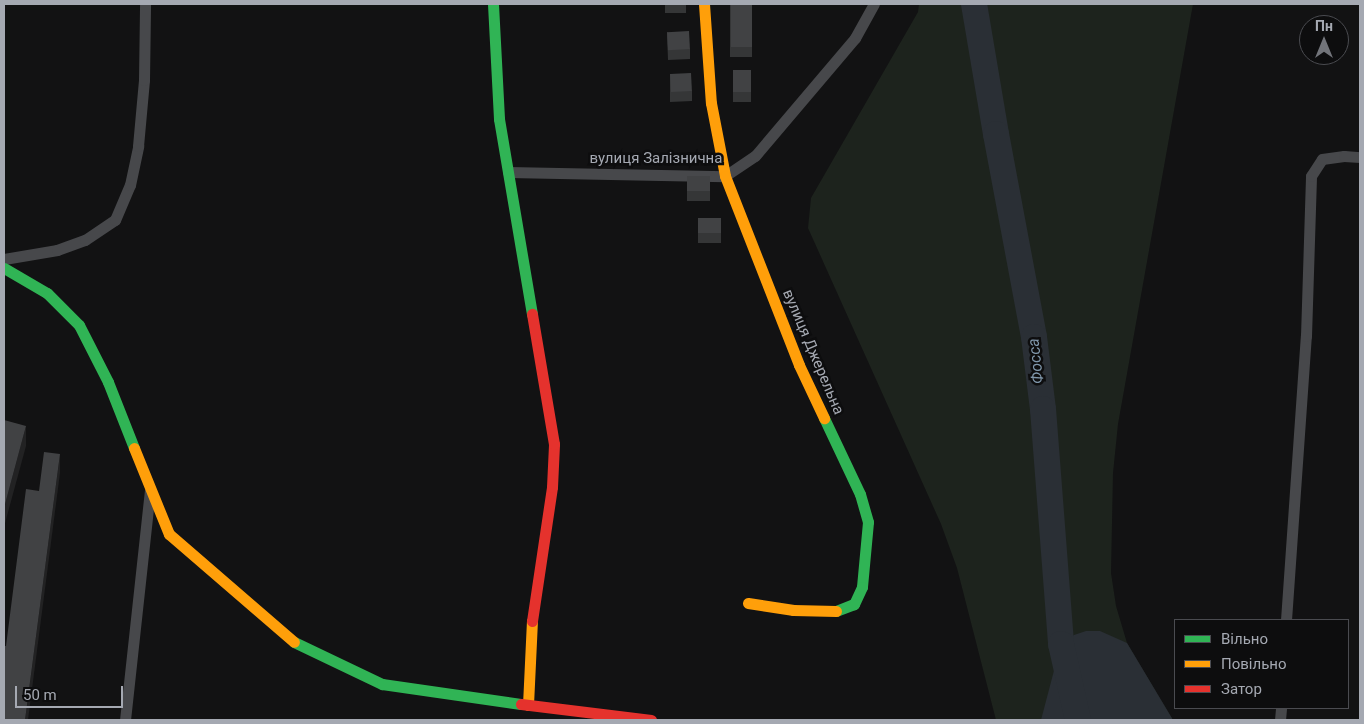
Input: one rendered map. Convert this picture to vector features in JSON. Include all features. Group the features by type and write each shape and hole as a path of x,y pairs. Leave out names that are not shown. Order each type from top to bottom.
{"street":[{"path":"4,259 57,250 85,240 115,220 130,185 138,146 144,80 145,4"},
{"path":"493,4 496,97 554,444 552,487 532,617 528,705"},
{"name":"вулиця Джерельна","path":"704,4 711,103 725,176 799,365 860,494 868,522 862,587 854,604 834,612 792,610 748,603"},
{"name":"вулиця Залізнична","path":"508,172 725,176 755,156 855,38 874,4"},
{"path":"1286,619 1306,336 1311,176 1322,159 1344,156 1360,157"},
{"path":"4,268 47,292 79,325 108,382 169,534 290,640 382,684 651,720"},
{"path":"125,720 150,488"}],"shaded area":[{"path":"919,4 1193,4 1118,424 1113,473 1111,573 1116,606 1127,643 1173,720 996,720 957,568 941,524 808,228 811,198 918,12"},
{"path":"1086,631 1100,631 1127,643 1173,720 1041,720 1061,644 1074,635"}],"building":[{"path":"731,4 752,4 752,47 731,47"},
{"path":"689,31 690,49 668,50 667,32"},
{"path":"733,70 751,70 751,92 733,92"},
{"path":"691,73 692,91 671,92 670,74"},
{"path":"687,176 710,176 710,191 687,191"},
{"path":"698,218 721,218 721,233 698,233"},
{"path":"4,420 26,426 4,508"},
{"path":"44,452 60,454 25,720 4,720 4,646 6,646 26,489 39,491"}],"waterway":[{"name":"Фосса","path":"974,4 1034,337 1043,409 1061,644 1078,720"}],"traffic: fast":[{"path":"493,4 499,119 532,314"},
{"path":"4,268 47,293 79,325 108,382 134,448"},
{"path":"824,418 860,494 868,522 862,587 854,604 836,611"},
{"path":"294,642 382,684 521,704"}],"traffic: slow":[{"path":"704,4 711,103 725,176 799,365 824,418"},
{"path":"134,448 169,534 294,642"},
{"path":"748,603 793,610 836,611"},
{"path":"528,705 532,621"}],"traffic: jam":[{"path":"532,314 554,444 552,487 532,621"},
{"path":"521,704 651,720"}]}
